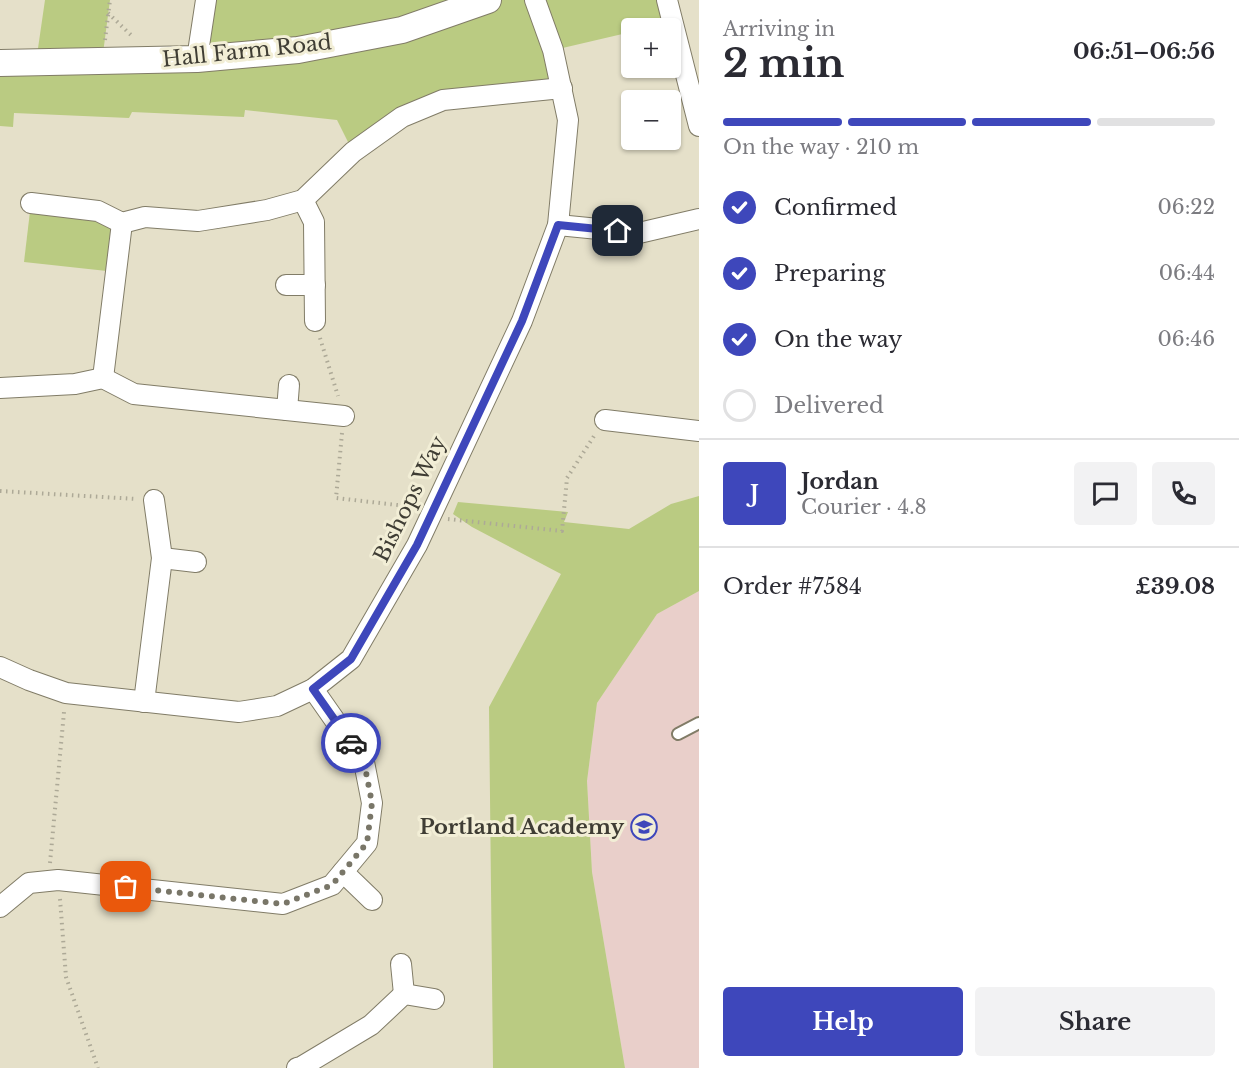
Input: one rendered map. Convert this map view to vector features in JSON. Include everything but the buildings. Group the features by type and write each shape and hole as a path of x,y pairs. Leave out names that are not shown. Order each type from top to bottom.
{"street":[{"path":"197,59 206,0"},
{"name":"Hall Farm Road","path":"0,63 197,59 298,50 402,30 488,0"},
{"name":"Bishops Way","path":"0,667 66,693 239,712 277,706 313,689 351,659 417,545 522,321 558,225 568,120 553,50 535,0"},
{"path":"667,0 699,126"},
{"path":"31,203 98,211 122,223 145,217 198,221 267,210 303,200 353,152 402,117 443,100 562,88"},
{"path":"303,200 314,222 315,321"},
{"path":"558,225 639,233 699,219"},
{"path":"103,378 122,223"},
{"path":"286,285 315,285"},
{"path":"0,388 75,384 103,378 134,394 344,416"},
{"path":"287,410 289,385"},
{"path":"605,420 699,431"},
{"path":"144,702 162,558 154,500"},
{"path":"162,558 196,562"},
{"path":"0,908 28,883 53,880 283,904 332,885 367,843 372,803 364,762 313,689"},
{"path":"343,872 372,900"},
{"path":"401,964 404,994"},
{"path":"404,994 434,999"},
{"path":"297,1068 371,1025 404,994"}],"lane":[{"path":"678,734 699,723"}],"path":[{"path":"102,61 110,0"},
{"path":"108,13 138,42"},
{"path":"315,321 344,416 336,498 562,531 567,478 605,420"},
{"path":"0,491 154,500"},
{"path":"66,693 53,880 66,977 98,1068"}],"shaded area":[{"name":"Portland Academy","path":"699,591 699,1068 625,1068 592,872 587,781 597,703 657,614"}],"green space":[{"path":"45,0 110,0 102,61 197,59 206,0 667,0 672,18 621,18 621,34 554,50 562,88 443,100 353,152 337,120 245,110 244,117 132,112 129,118 14,113 13,127 0,126 0,63 36,62"},
{"path":"31,203 122,223 116,272 24,262"},
{"path":"699,496 699,591 657,614 597,703 587,781 592,872 625,1068 493,1068 489,707 561,574 472,527 453,514 458,502 568,512 564,522 629,529 671,504"}],"way so far":[{"path":"126,887 283,904 332,885 367,843 372,803 364,762 351,743"}],"place":[{"name":"Portland Academy","path":"644,827"}],"route":[{"path":"351,743 313,689 351,659 417,545 522,321 558,225 618,231"}]}
